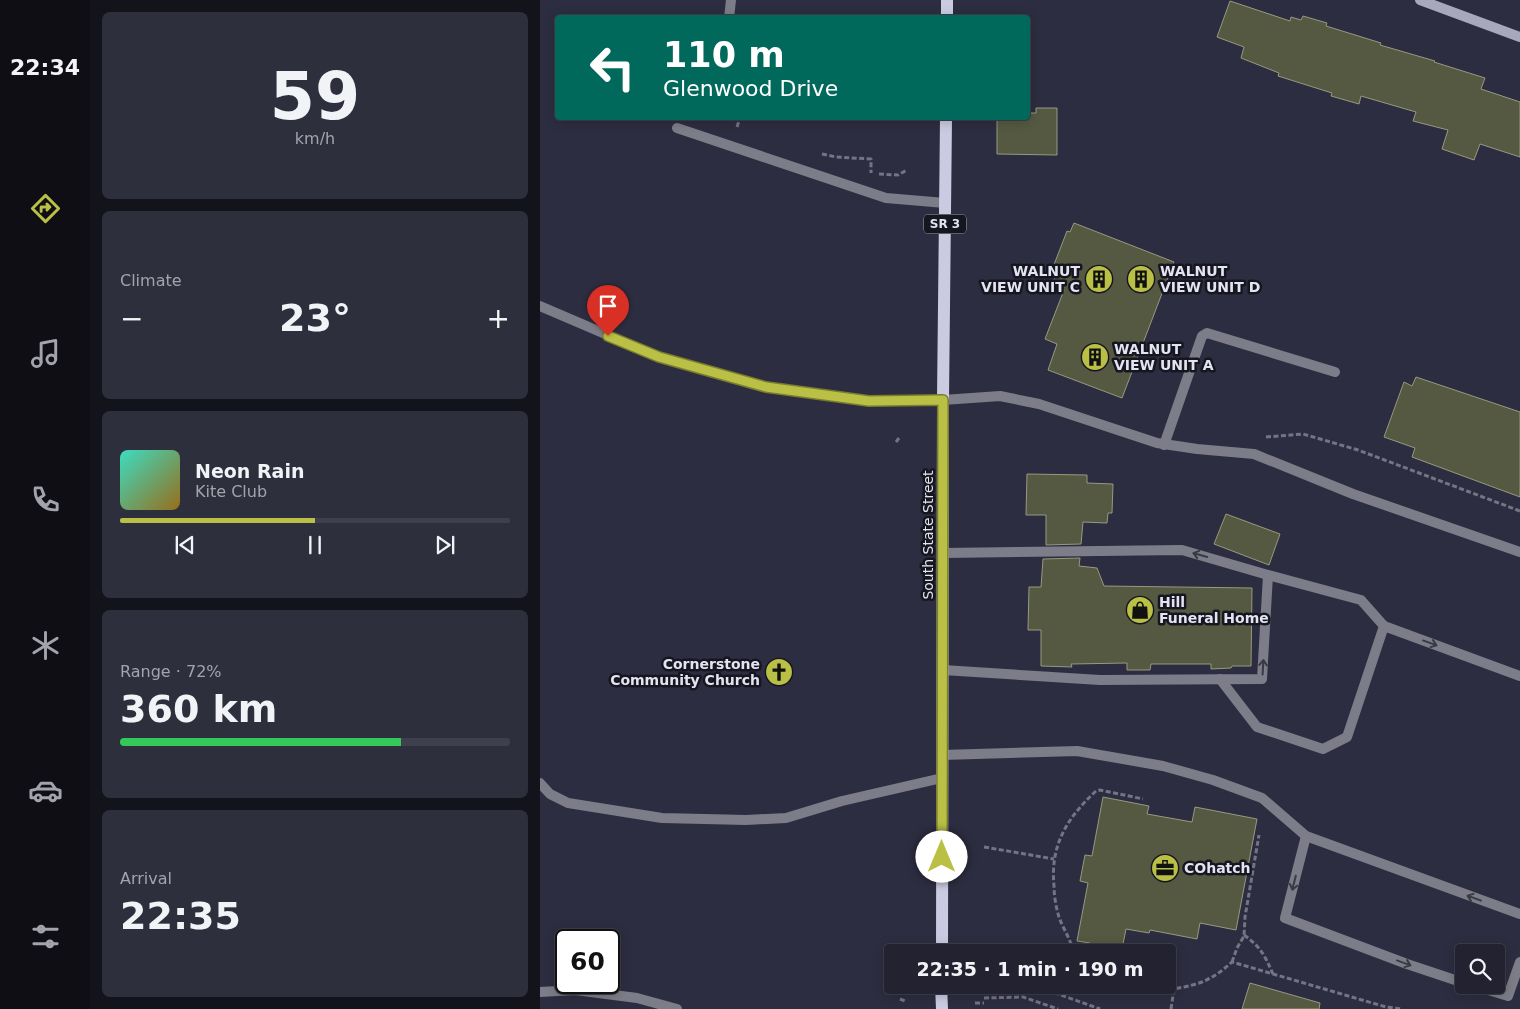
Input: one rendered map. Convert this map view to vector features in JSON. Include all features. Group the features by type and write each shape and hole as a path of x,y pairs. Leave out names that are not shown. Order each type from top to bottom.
{"main road":[{"path":"947,0 947,15"},
{"path":"1420,0 1520,37"},
{"name":"South State Street","path":"942,944 943,400 946,120"},
{"path":"941,994 942,1009"}],"street":[{"path":"729,15 730,0"},
{"path":"677,128 886,198 945,203"},
{"path":"540,306 659,357 766,387 869,401 943,400 1000,396 1039,404 1164,445 1254,454 1353,494 1520,552"},
{"path":"1164,445 1202,336 1207,333 1335,372"},
{"path":"943,553 1182,550 1361,600 1384,626 1520,676"},
{"path":"943,670 1100,680 1262,679 1268,575"},
{"path":"1220,679 1257,727 1323,749 1347,737 1384,626"},
{"path":"942,755 1077,751 1163,766 1214,780 1262,798 1306,836 1520,914"},
{"path":"540,783 550,794 568,803 662,818 746,820 786,818 842,802 942,778"},
{"path":"1306,836 1285,918 1406,964 1455,979"},
{"path":"1501,994 1508,996 1520,962"},
{"path":"540,992 575,990 637,998 677,1009"}],"path":[{"path":"816,157 819,154 871,159 871,173"},
{"path":"1265,437 1303,434 1358,450 1520,511"},
{"path":"896,442 899,438"},
{"path":"1072,944 1059,916 1054,893 1052,871 1058,843 1073,814 1096,791 1100,790 1143,798"},
{"path":"1176,989 1206,982 1220,974 1232,962 1243,935 1259,835"},
{"path":"984,846 1054,859"},
{"path":"1243,935 1256,943 1265,954 1273,974"},
{"path":"1232,962 1402,1009"},
{"path":"1058,994 1100,1009"},
{"path":"1171,1009 1173,994"},
{"path":"984,998 1023,997 1058,1009"},
{"path":"900,999 905,1001"},
{"path":"976,1003 984,1003"}],"building":[{"path":"1230,1 1290,21 1291,17 1301,20 1303,16 1327,23 1326,26 1381,43 1380,45 1485,78 1481,89 1520,102 1520,157 1480,144 1474,160 1442,149 1448,130 1413,121 1416,112 1361,96 1359,104 1331,96 1332,93 1278,76 1279,73 1241,58 1244,47 1217,37"},
{"path":"1036,108 1057,108 1057,155 997,154 997,120 1030,120 1030,113 1036,113"},
{"path":"1074,223 1174,262 1122,398 1048,370 1057,344 1045,339 1064,290 1052,285 1055,277 1050,275 1067,231 1070,232"},
{"path":"1416,377 1520,412 1520,497 1412,457 1415,448 1384,437 1404,382 1412,386"},
{"path":"1027,474 1087,475 1087,483 1113,484 1112,513 1108,513 1107,523 1083,522 1081,544 1046,545 1046,515 1026,515"},
{"path":"1226,514 1280,534 1269,565 1214,544"},
{"name":"Hill Funeral Home","path":"1080,558 1079,566 1097,568 1104,586 1252,588 1251,666 1211,669 1211,664 1151,664 1150,670 1127,670 1127,663 1071,664 1072,667 1041,666 1041,630 1028,630 1029,587 1041,587 1043,559"},
{"name":"COhatch","path":"1103,797 1149,806 1147,814 1192,822 1195,807 1257,819 1236,930 1200,923 1197,939 1150,930 1149,933 1126,929 1123,944 1090,944 1077,941 1088,883 1080,881 1085,855 1092,856"},
{"path":"1250,983 1320,1003 1319,1009 1242,1009"}],"place":[{"name":"WALNUT VIEW UNIT C","path":"1099,279"},
{"name":"WALNUT VIEW UNIT D","path":"1141,279"},
{"name":"WALNUT VIEW UNIT A","path":"1095,357"},
{"name":"Hill Funeral Home","path":"1140,610"},
{"name":"Cornerstone Community Church","path":"779,672"},
{"name":"COhatch","path":"1165,868"}],"route":[{"path":"608,336 659,357 766,387 869,401 943,400 942,857"}]}
